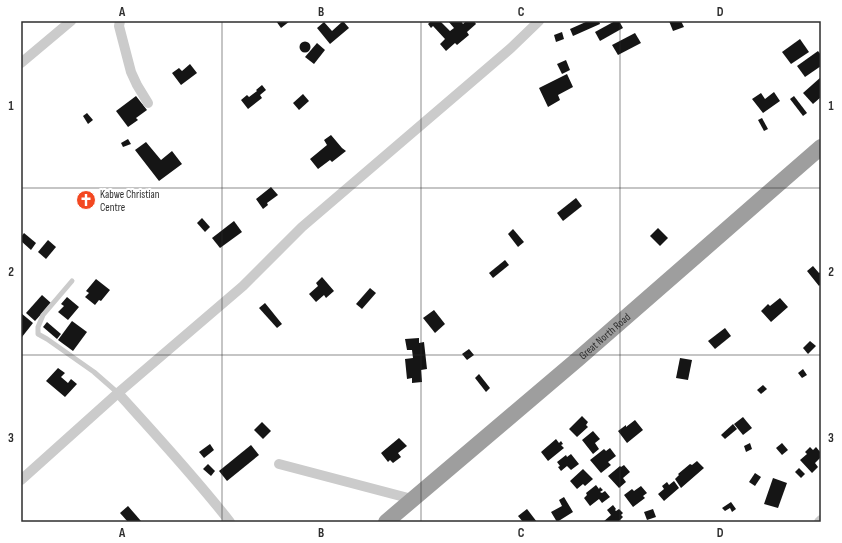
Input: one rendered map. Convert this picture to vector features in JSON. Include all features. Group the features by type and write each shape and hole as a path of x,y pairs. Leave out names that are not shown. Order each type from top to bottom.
{"highway":[{"name":"Great North Road","path":"386,522 578,359 821,147"}],"street":[{"path":"21,63 71,21"},
{"path":"120,21 119,26 131,72 148,103"},
{"path":"21,480 118,393 244,286 302,227 511,48 539,21"},
{"path":"118,393 170,451 230,522"},
{"path":"279,464 412,499"}],"lane":[{"path":"72,281 43,315 38,327 38,334 94,372 118,393"}],"building":[{"path":"276,21 290,21 281,28"},
{"path":"343,21 349,28 330,44 317,28 324,22 332,31"},
{"path":"431,21 440,21 450,31 454,28 448,21 461,21 463,24 466,21 474,21 476,24 467,32 469,35 457,45 455,43 446,51 440,44 445,39 433,26 431,28 428,24"},
{"path":"588,21 599,21 600,24 573,36 570,29"},
{"path":"615,21 619,21 623,28 600,41 595,32"},
{"path":"669,21 681,21 684,27 673,31"},
{"path":"562,32 564,39 556,42 554,35"},
{"path":"635,33 641,43 618,55 612,45"},
{"path":"800,39 809,52 791,64 782,52"},
{"path":"303,42 307,42 309,43 309,51 303,52 300,49 300,45"},
{"path":"317,43 325,50 314,64 305,57"},
{"path":"818,51 821,55 821,66 805,77 797,66"},
{"path":"566,60 570,70 562,74 557,64"},
{"path":"190,64 197,73 181,85 172,73 179,68 182,71"},
{"path":"567,74 573,87 558,95 560,100 548,107 539,88"},
{"path":"821,77 821,97 813,104 803,93"},
{"path":"262,85 266,90 260,95 262,98 248,109 241,100 247,95 249,97"},
{"path":"774,92 780,101 763,113 752,99 761,93 765,99"},
{"path":"303,94 309,101 299,110 293,103"},
{"path":"136,96 147,110 136,118 138,120 128,127 116,111"},
{"path":"794,96 807,113 803,116 790,99"},
{"path":"87,113 93,120 88,124 83,116"},
{"path":"762,118 768,129 764,131 758,120"},
{"path":"331,135 346,151 332,162 330,160 318,169 310,159 327,145 324,140"},
{"path":"128,139 131,144 123,147 121,143"},
{"path":"146,142 161,160 172,151 182,164 159,181 135,150"},
{"path":"271,187 278,195 267,203 268,205 263,209 256,199"},
{"path":"576,198 582,206 563,221 557,213"},
{"path":"202,218 210,227 205,232 197,223"},
{"path":"234,221 242,232 220,248 212,238"},
{"path":"658,228 668,238 660,246 650,236"},
{"path":"513,229 524,242 518,247 508,234"},
{"path":"24,233 36,243 31,250 21,241 21,237"},
{"path":"48,240 56,247 46,259 38,252"},
{"path":"505,260 509,265 493,278 489,273"},
{"path":"813,266 819,273 821,272 821,284 819,286 807,271"},
{"path":"322,277 334,291 326,298 324,295 316,302 309,294 318,286 316,283"},
{"path":"96,279 110,290 101,301 99,300 95,305 85,297 89,293 86,291"},
{"path":"370,288 376,293 362,309 356,304"},
{"path":"42,295 51,303 35,321 26,313"},
{"path":"67,297 79,307 68,320 58,312 64,306 61,304"},
{"path":"780,298 788,307 771,322 761,311 768,304 770,306"},
{"path":"265,303 282,324 277,328 259,308"},
{"path":"434,310 445,324 435,333 423,318"},
{"path":"21,313 33,323 22,337 21,335"},
{"path":"72,321 87,332 73,351 58,340"},
{"path":"47,322 61,334 57,339 43,327"},
{"path":"725,328 731,336 715,349 708,341"},
{"path":"419,338 419,343 424,342 427,369 421,370 422,382 412,383 412,378 407,379 405,359 413,358 412,350 407,350 405,339"},
{"path":"810,341 816,346 808,354 803,348"},
{"path":"469,349 474,355 467,360 462,354"},
{"path":"680,358 692,360 688,380 676,378"},
{"path":"58,368 65,373 61,377 68,383 71,379 77,384 65,397 46,381"},
{"path":"803,369 807,375 802,378 798,373"},
{"path":"479,374 490,388 486,392 475,378"},
{"path":"763,385 767,389 761,394 757,390"},
{"path":"582,416 588,422 586,425 588,427 577,437 569,429"},
{"path":"743,417 752,428 743,435 734,424"},
{"path":"635,420 643,430 627,443 618,431"},
{"path":"262,422 271,431 263,439 254,430"},
{"path":"733,424 737,429 725,439 721,435"},
{"path":"593,431 600,439 595,443 599,449 593,454 582,440"},
{"path":"399,438 407,446 398,453 401,457 393,463 390,460 388,462 381,453"},
{"path":"556,439 559,443 561,441 563,444 561,445 564,448 548,461 541,452"},
{"path":"750,443 752,449 746,452 744,446"},
{"path":"782,443 788,450 782,455 776,448"},
{"path":"210,444 214,450 204,458 199,452"},
{"path":"251,445 259,455 227,481 219,471"},
{"path":"810,447 813,450 816,447 821,453 821,457 815,463 818,467 812,473 800,460 807,454 805,452"},
{"path":"610,448 616,456 608,462 611,465 601,473 590,460 604,449 606,451"},
{"path":"571,454 579,464 571,470 567,466 561,471 557,462 566,455 567,457"},
{"path":"697,461 704,468 681,488 675,479 679,475 678,474 690,464 692,465"},
{"path":"208,464 215,471 211,476 203,469"},
{"path":"624,465 630,472 623,478 626,482 619,488 608,476 620,466 621,467"},
{"path":"799,468 805,474 801,478 795,472"},
{"path":"583,469 593,479 585,486 583,484 577,489 570,481"},
{"path":"755,473 761,477 755,486 749,482"},
{"path":"773,478 787,483 778,508 764,504"},
{"path":"674,481 679,488 664,501 658,494 664,489 662,486 667,482 669,485"},
{"path":"596,485 599,489 600,487 603,490 600,492 602,493 605,491 610,497 602,503 599,499 590,506 584,498 587,495 586,493"},
{"path":"641,486 647,493 643,496 645,498 633,507 624,495 632,489 634,491"},
{"path":"564,497 573,512 557,522 551,512 562,506 559,500"},
{"path":"731,502 736,509 732,512 730,508 725,511 722,508"},
{"path":"613,505 616,511 619,509 623,513 621,515 623,517 618,522 603,522 611,515 607,510"},
{"path":"128,506 141,521 128,522 120,513"},
{"path":"527,509 537,522 523,522 518,516"},
{"path":"653,509 656,517 647,520 644,512"}],"place":[{"name":"Kabwe Christian Centre","path":"86,200"}]}
